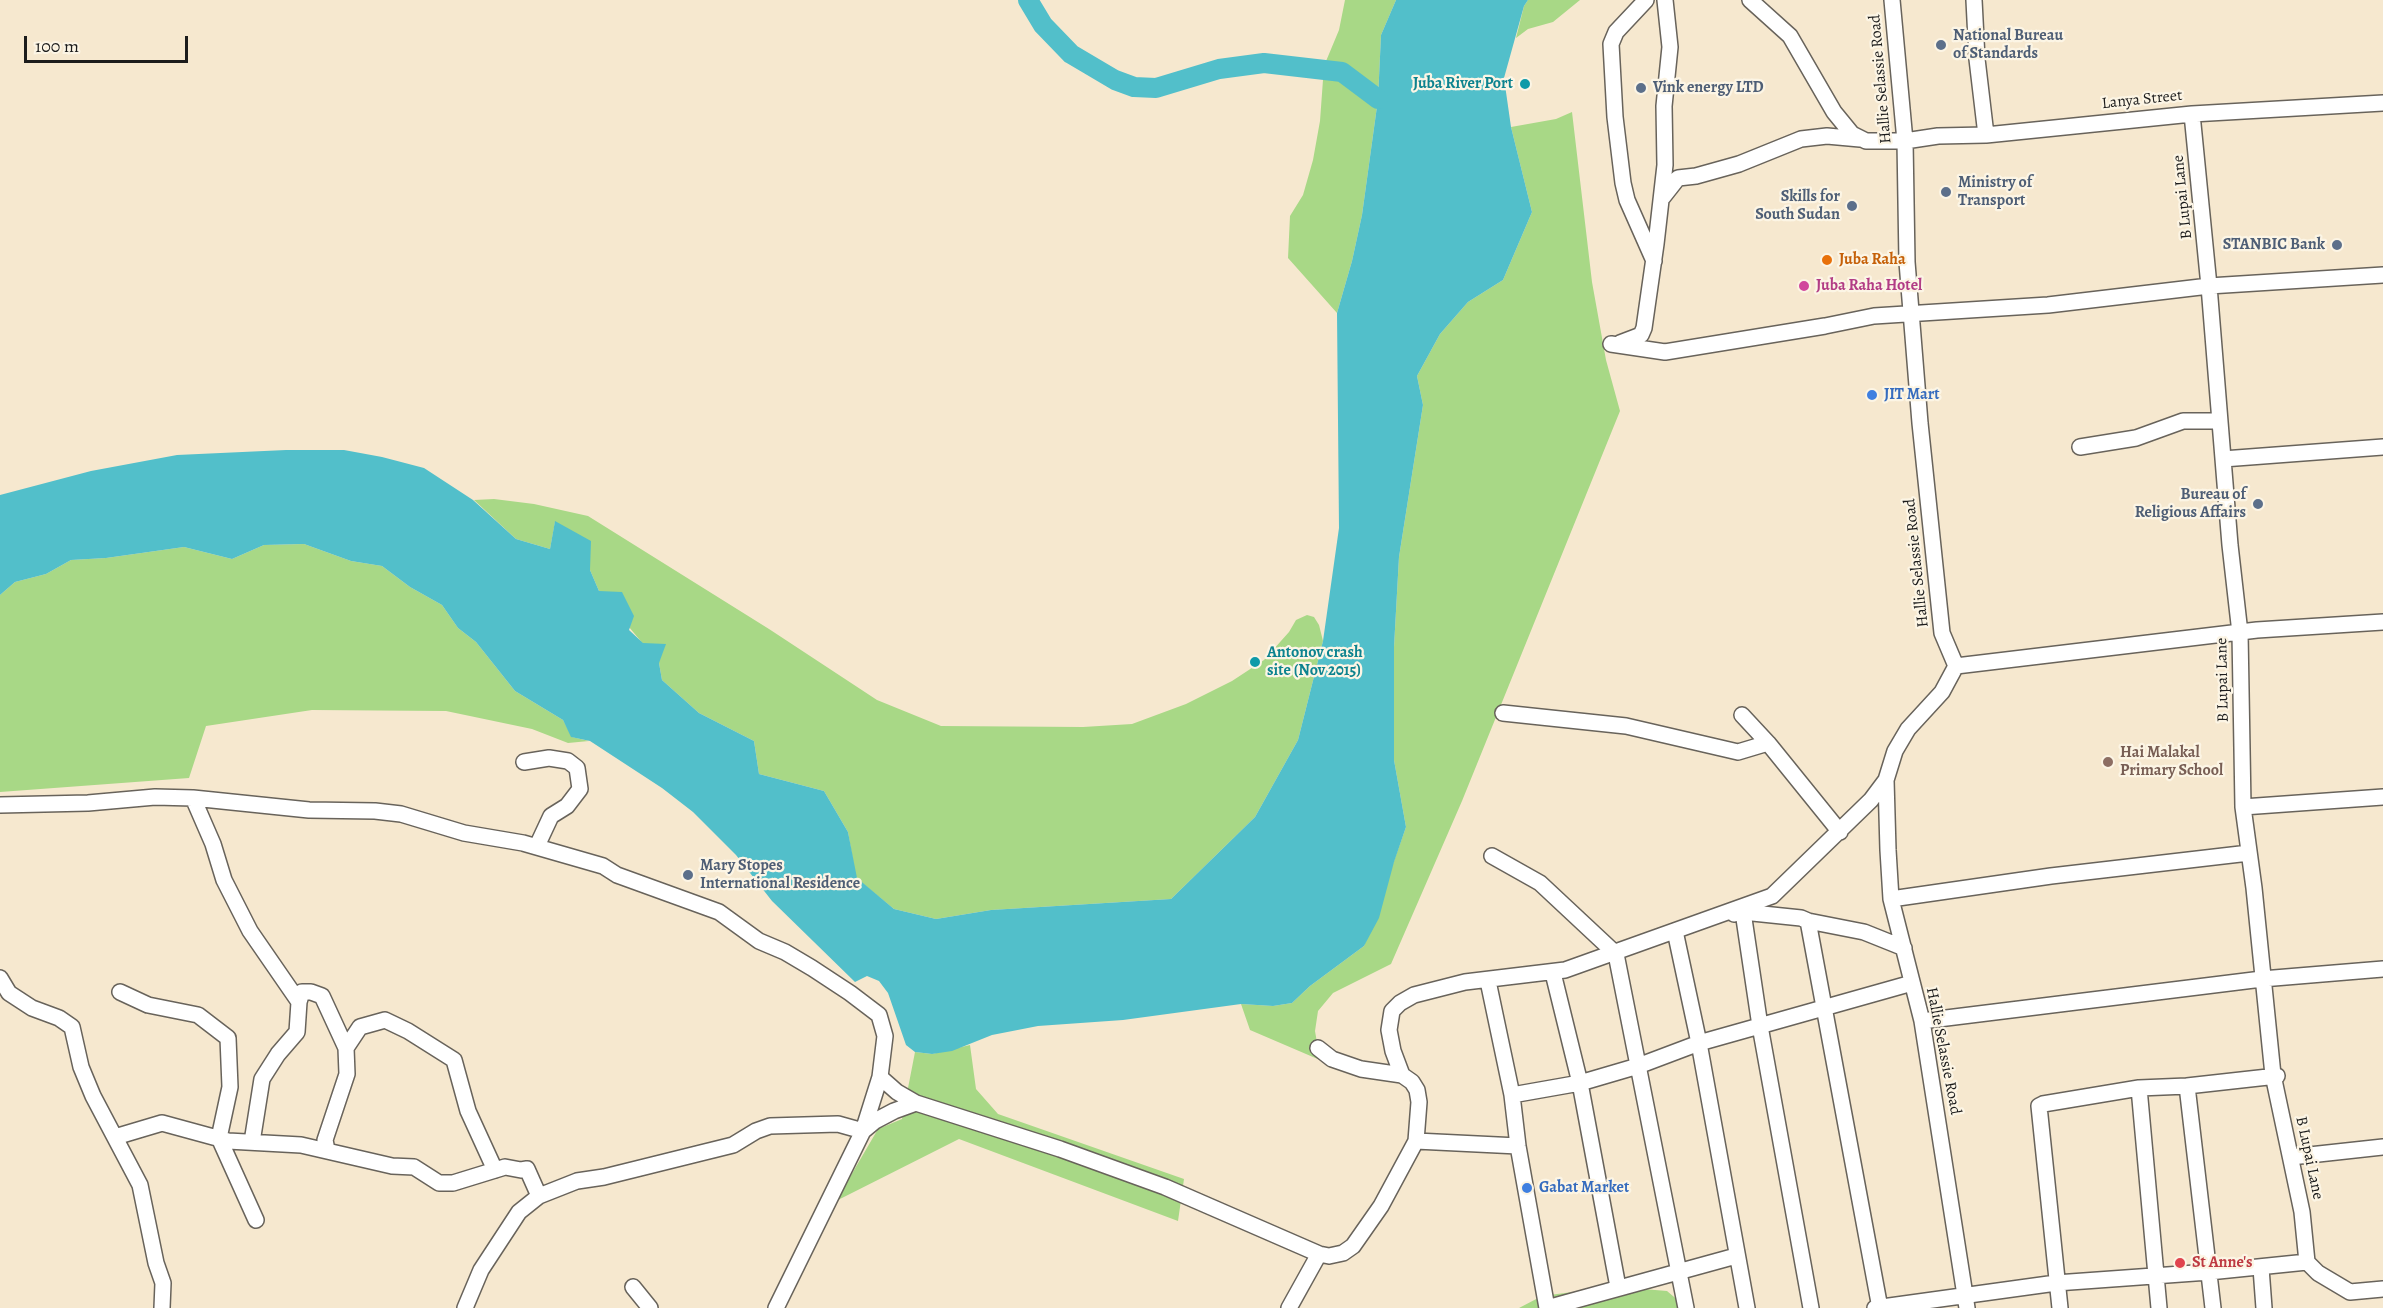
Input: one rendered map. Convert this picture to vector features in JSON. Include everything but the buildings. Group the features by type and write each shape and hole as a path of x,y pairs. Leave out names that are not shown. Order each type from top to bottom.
{"street":[{"path":"1646,0 1616,32 1611,44 1615,117 1623,183 1627,200 1654,261"},
{"path":"1665,0 1670,46 1664,106 1665,165 1644,328 1641,335 1623,343 1611,344 1665,352 1874,316 2048,305 2209,286 2383,275"},
{"path":"1749,0 1790,36 1834,112 1844,126 1860,139"},
{"name":"Hallie Selassie Road","path":"1892,0 1905,141 1907,262 1911,315 1942,633 1956,666 1942,692 1908,729 1895,751 1886,780 1891,899 1922,1021 1966,1302"},
{"path":"1974,0 1977,59 1986,135"},
{"name":"Lanya Street","path":"1661,200 1678,178 1696,176 1739,164 1801,139 1827,136 1905,141 1938,136 1986,135 2192,114 2383,103"},
{"name":"B Lupai Lane","path":"2192,114 2209,286 2230,545 2240,633 2243,807 2254,888 2273,1075 2302,1212 2307,1262"},
{"path":"2080,447 2136,438 2183,421 2220,421"},
{"path":"2223,459 2383,447"},
{"path":"1956,666 2118,645 2383,622"},
{"path":"1503,713 1626,726 1738,752 1768,743"},
{"path":"1742,715 1768,743 1840,832"},
{"path":"524,762 549,758 568,761 577,768 580,789 567,806 551,816 537,846"},
{"path":"1402,1075 1393,1051 1389,1030 1392,1011 1400,1003 1414,995 1464,982 1553,973 1616,954 1772,896 1871,801 1886,780"},
{"path":"0,805 88,803 155,797 193,798 282,808 401,814 464,833 537,846 603,866 617,875 719,912 759,941 785,952 850,993 875,1011 882,1021 885,1035 880,1077 863,1131 776,1308"},
{"path":"2243,807 2383,797"},
{"path":"193,798 213,844 224,879 250,931 299,1002"},
{"path":"1891,899 2050,876 2249,853"},
{"path":"1492,856 1540,883 1616,954 1686,1308"},
{"path":"1705,919 1743,912 1802,918 1864,932 1904,948"},
{"path":"1743,912 1760,1026 1811,1308"},
{"path":"1808,921 1879,1308 1966,1302 2056,1283 2261,1268 2307,1262 2318,1273 2350,1292 2383,1289"},
{"path":"1675,931 1699,1043 1747,1308"},
{"path":"1922,1021 2262,979 2383,969"},
{"path":"1553,973 1580,1083 1618,1287"},
{"path":"0,978 9,993 32,1008 59,1018 72,1027 81,1067 93,1096 140,1185 154,1254 163,1283 162,1308"},
{"path":"1488,981 1512,1095 1518,1146 1547,1308 1736,1256"},
{"path":"1512,1095 1580,1083 1638,1066 1699,1043 1912,984"},
{"path":"120,992 148,1005 198,1015 228,1038 230,1087 219,1138 256,1220"},
{"path":"252,1142 262,1078 297,1032 299,1002 303,992 311,992 322,996 346,1048 347,1074 325,1140 327,1150"},
{"path":"346,1048 360,1027 385,1020 408,1031 454,1060 468,1111 495,1170"},
{"path":"880,1077 897,1092 916,1103 1060,1149 1165,1187 1319,1254 1329,1256 1343,1253 1353,1246 1381,1206 1416,1141 1419,1102 1418,1090 1402,1075 1361,1069 1332,1059 1318,1048"},
{"path":"2060,1308 2039,1106 2139,1088 2187,1086 2277,1076 2273,1075"},
{"path":"2187,1086 2213,1308"},
{"path":"2139,1088 2159,1308"},
{"path":"863,1131 875,1121 916,1103"},
{"path":"115,1137 162,1123 228,1141 301,1145 392,1166 414,1167 439,1183 453,1183 506,1167 527,1169 539,1196"},
{"path":"465,1308 481,1270 519,1212 539,1196 577,1180 604,1177 733,1145 756,1131 770,1126 838,1124 863,1131"},
{"path":"1416,1141 1518,1146"},
{"path":"2291,1157 2383,1147"},
{"path":"1288,1308 1319,1254"},
{"path":"2261,1268 2264,1308"},
{"path":"633,1287 650,1308"},
{"path":"2350,1292 2353,1308"}],"green space":[{"path":"1345,0 1396,0 1381,35 1378,99 1362,215 1337,313 1288,258 1290,216 1303,195 1313,160 1320,121 1324,66 1339,30"},
{"path":"1528,0 1580,0 1553,22 1528,29 1516,38 1524,6"},
{"path":"1572,112 1592,282 1606,360 1620,411 1462,801 1391,964 1333,993 1318,1011 1315,1031 1320,1060 1250,1030 1241,1004 1273,1006 1292,1003 1310,986 1364,946 1406,827 1394,760 1394,647 1399,557 1423,405 1417,376 1440,334 1468,302 1503,280 1532,212 1511,127 1556,119"},
{"path":"494,499 534,504 588,516 769,629 877,700 941,726 1083,727 1132,724 1186,704 1232,681 1264,660 1289,632 1296,620 1307,615 1314,617 1319,625 1323,641 1298,740 1255,817 1171,899 991,910 936,919 894,909 856,878 848,832 824,791 759,774 754,741 699,713 662,680 659,663 599,591 590,570 555,522 550,549 516,539 474,500"},
{"path":"304,544 351,561 382,566 410,587 442,605 458,628 476,642 515,691 563,720 572,737 589,741 568,743 532,729 446,711 312,710 206,726 189,778 0,792 0,595 15,582 46,574 71,560 106,558 184,547 232,559 264,545"},
{"path":"970,1045 976,1089 998,1114 1184,1179 1178,1221 959,1139 836,1201 878,1129 902,1119 915,1052 932,1054"},
{"path":"1631,1288 1667,1291 1687,1308 1519,1308 1542,1296 1588,1290"}],"water":[{"path":"1396,0 1528,0 1524,6 1504,78 1511,127 1532,212 1503,280 1468,302 1440,334 1417,376 1423,405 1399,557 1394,647 1394,760 1406,827 1379,918 1364,946 1310,986 1292,1003 1273,1006 1241,1004 1123,1020 1038,1026 992,1035 952,1051 932,1054 915,1052 906,1045 888,993 879,981 867,976 855,982 772,901 736,855 693,812 662,788 590,741 571,737 563,720 515,691 476,642 458,628 442,605 410,587 382,566 351,561 304,544 264,545 232,559 184,547 106,558 71,560 46,574 15,582 0,595 0,495 91,471 177,455 344,450 382,457 424,468 473,500 516,539 550,549 555,521 591,541 590,570 599,591 622,592 634,616 629,630 643,643 666,644 659,663 662,680 699,713 754,741 759,774 824,791 848,832 857,878 894,909 936,919 991,910 1171,899 1255,817 1298,740 1323,641 1339,528 1337,313 1362,215 1378,99 1381,35"}],"waterway":[{"path":"1028,0 1043,25 1071,54 1115,80 1134,87 1156,88 1219,69 1264,63 1342,72 1378,99"}],"place":[{"name":"National Bureau of Standards","path":"1941,45"},
{"name":"Juba River Port","path":"1525,84"},
{"name":"Vink energy LTD","path":"1641,88"},
{"name":"Ministry of Transport","path":"1946,192"},
{"name":"Skills for South Sudan","path":"1852,206"},
{"name":"STANBIC Bank","path":"2337,245"},
{"name":"Juba Raha","path":"1827,260"},
{"name":"Juba Raha Hotel","path":"1804,286"},
{"name":"JIT Mart","path":"1872,395"},
{"name":"Bureau of Religious Affairs","path":"2258,504"},
{"name":"Antonov crash site (Nov 2015)","path":"1255,662"},
{"name":"Hai Malakal Primary School","path":"2108,762"},
{"name":"Mary Stopes International Residence","path":"688,875"},
{"name":"Gabat Market","path":"1527,1188"},
{"name":"St Anne's","path":"2180,1263"}]}
